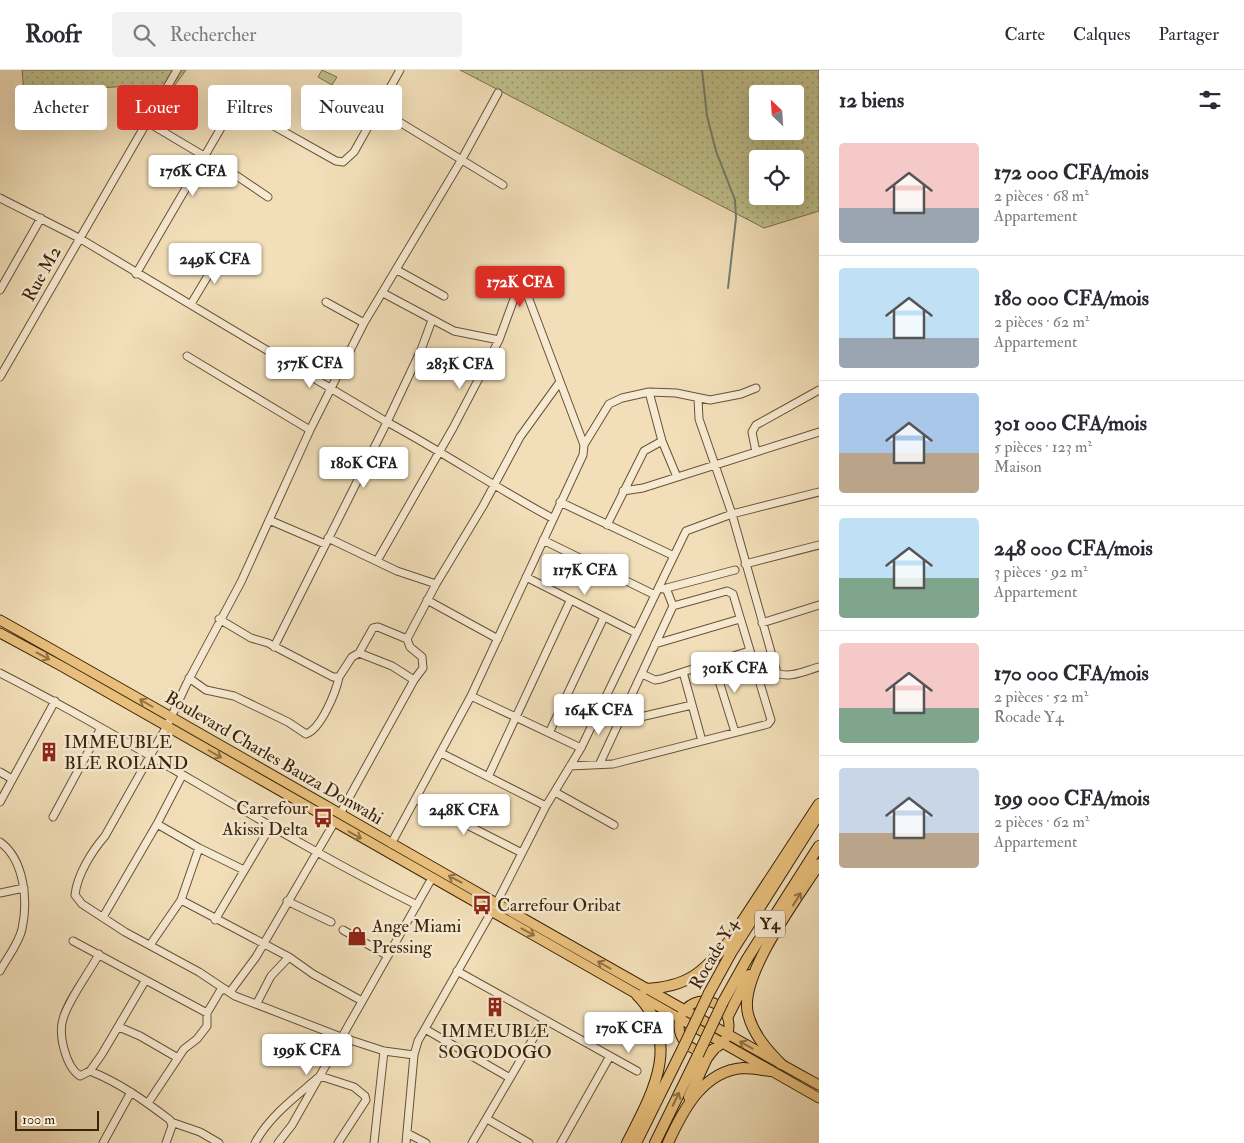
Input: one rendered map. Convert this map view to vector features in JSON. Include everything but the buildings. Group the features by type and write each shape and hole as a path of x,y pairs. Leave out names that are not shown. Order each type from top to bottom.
{"highway":[{"path":"645,1108 662,1054 654,1017 641,992 678,985 692,978 709,965 730,940 819,804"},
{"name":"Rocade Y4","path":"636,1143 683,1043 731,953 819,814"},
{"name":"Rocade Y4","path":"655,1143 723,1002 747,959 819,846"},
{"path":"728,1016 750,971 819,864"},
{"path":"701,1000 730,940"},
{"path":"766,948 747,996 747,1012 760,1040 781,1064"},
{"path":"627,1143 683,1043"},
{"path":"668,1143 707,1058 714,1049"},
{"path":"680,1117 708,1081 721,1074 745,1068 770,1071"}],"main road":[{"name":"Boulevard Charles Bauza Donwahi","path":"0,620 334,823 682,1015 819,1085"},
{"name":"Boulevard Charles Bauza Donwahi","path":"0,633 340,814 498,902 641,992"},
{"path":"701,1000 717,1004 728,1016 726,1038 714,1049 700,1051 683,1043 679,1025 682,1015 694,1002 701,1000"},
{"name":"Boulevard Charles Bauza Donwahi","path":"726,1038 770,1071 819,1098"}],"street":[{"name":"Rue M2","path":"168,85 177,70"},
{"path":"392,85 400,70"},
{"path":"414,1055 384,1050 341,1037 227,990 125,932 103,917 77,899 76,886 95,848 105,836 150,758 219,619 241,582 310,430 332,390 364,323 462,159 498,93"},
{"path":"136,274 232,109 236,107 336,162 344,162 354,152 366,130"},
{"path":"402,123 503,185"},
{"name":"Rue M2","path":"0,377 141,130"},
{"path":"159,130 237,176 268,197"},
{"path":"0,198 79,238 136,274 191,304 332,390 440,450 494,486 552,518"},
{"path":"0,290 41,218"},
{"path":"191,304 221,254"},
{"path":"396,270 444,296"},
{"path":"485,279 502,286 518,288 527,294 559,383 584,444"},
{"path":"377,561 440,450 498,340 518,288"},
{"path":"383,293 432,320 467,336 498,340"},
{"path":"326,302 364,323"},
{"path":"274,647 387,422 421,350 432,320"},
{"path":"187,356 310,430"},
{"path":"407,639 427,600 494,486 520,437 559,383"},
{"path":"391,844 471,696 552,518 583,455 584,444 609,404 648,392 676,393 698,398 717,399 741,394 756,388"},
{"path":"756,452 752,432 756,425 819,390"},
{"path":"648,392 662,441 676,477"},
{"path":"698,398 699,419 732,514 777,673 782,675 794,674 819,667"},
{"path":"623,491 643,488 819,432"},
{"path":"607,525 644,451 662,441"},
{"path":"406,1143 414,1055 425,1029 491,911 498,902 546,806 581,748 686,531 732,514 819,492"},
{"path":"560,502 674,556"},
{"path":"269,520 436,584"},
{"path":"543,540 656,592 735,570"},
{"path":"745,564 819,545"},
{"path":"526,577 636,633"},
{"path":"600,763 673,606 666,588"},
{"path":"570,766 600,763 613,764 768,724 770,720 733,594 727,592 673,606"},
{"path":"427,600 498,639"},
{"path":"488,777 570,601"},
{"path":"762,623 819,605"},
{"path":"549,733 604,617"},
{"path":"219,619 251,638 274,647 333,677 339,677"},
{"path":"655,644 740,619"},
{"path":"189,678 206,690 234,696 288,722 306,734 311,732 324,713 339,677 352,657 359,653 373,628 378,627 407,639 410,647 422,657 423,668 414,680 340,814"},
{"path":"642,674 655,680 749,651"},
{"path":"359,653 392,666 414,680"},
{"path":"713,662 735,732"},
{"path":"683,672 702,741"},
{"path":"0,673 55,701 270,827 416,905"},
{"path":"471,696 581,748"},
{"path":"0,802 55,701"},
{"path":"619,722 692,705"},
{"path":"53,817 100,728"},
{"path":"441,753 546,806"},
{"path":"0,772 12,779"},
{"path":"103,917 158,824 182,776"},
{"path":"555,792 614,825"},
{"path":"416,799 522,853"},
{"path":"148,1103 178,1058 207,1026 207,1013 220,991 227,990 256,957 262,943 334,823"},
{"path":"158,824 199,848 244,870"},
{"path":"215,920 270,827"},
{"path":"0,842 13,857 24,888 22,930 0,970"},
{"path":"150,945 181,900 199,848"},
{"path":"278,1143 292,1125 432,878"},
{"path":"0,893 24,888"},
{"path":"181,900 215,920 289,957 325,981 362,1001"},
{"path":"287,901 331,922"},
{"path":"343,930 388,956"},
{"path":"73,941 207,1013"},
{"path":"99,954 62,1022 64,1048 74,1072 80,1076 90,1071 119,1027 145,981"},
{"path":"257,1003 275,971 289,957"},
{"path":"457,971 637,1071"},
{"path":"472,1143 544,1020"},
{"path":"119,1027 140,1036 178,1058"},
{"path":"425,1029 510,1078"},
{"path":"374,1143 384,1050"},
{"path":"561,1143 610,1056"},
{"path":"90,1071 131,1092 171,1122 200,1132 219,1143"},
{"path":"255,1143 261,1132 283,1108 320,1076"},
{"path":"320,1076 354,1088 365,1096 366,1100 338,1143"},
{"path":"103,1143 131,1092"},
{"path":"486,1119 529,1143"},
{"path":"166,1143 171,1122"},
{"path":"407,1133 426,1143"}],"green space":[{"path":"22,70 186,70 175,85 117,85 117,87 107,87 107,85 23,85"},
{"path":"322,70 337,77 332,85 318,77"},
{"path":"460,70 819,70 819,211 764,228"}],"waterway":[{"path":"702,70 707,116 716,151 735,200 736,218 728,288"}],"place":[{"name":"IMMEUBLE BLE ROLAND","path":"49,752"},
{"name":"Carrefour Akissi Delta","path":"323,818"},
{"name":"Carrefour Oribat","path":"482,905"},
{"name":"Ange Miami Pressing","path":"357,936"},
{"name":"IMMEUBLE SOGODOGO","path":"495,1007"}]}
